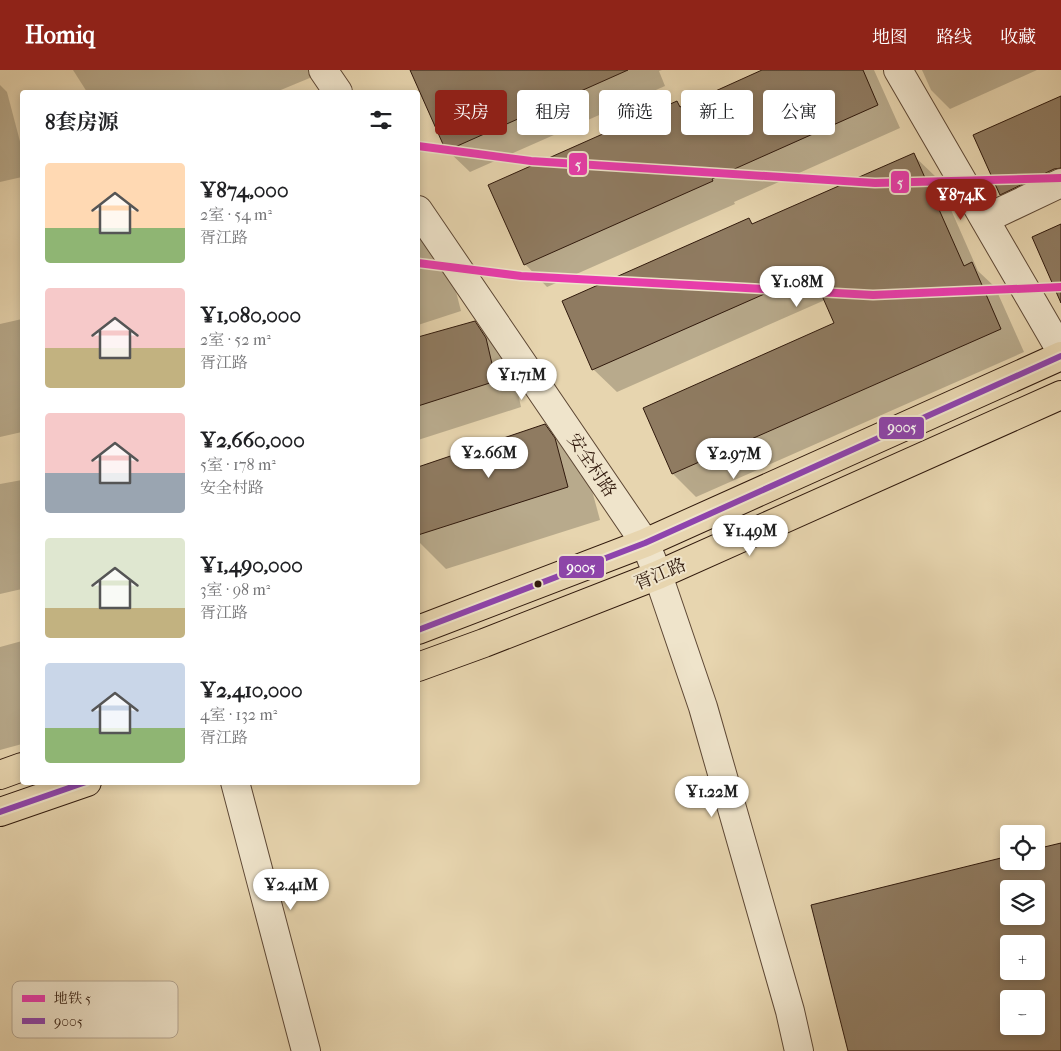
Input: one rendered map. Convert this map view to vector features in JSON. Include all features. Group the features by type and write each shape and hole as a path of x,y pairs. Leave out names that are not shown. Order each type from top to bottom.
{"main road":[{"name":"胥江路","path":"420,629 645,543 1061,356"},
{"name":"胥江路","path":"420,666 658,575 1061,395"},
{"path":"0,775 20,768"},
{"path":"0,812 78,785"}],"street":[{"path":"323,70 337,90"},
{"path":"898,70 1061,351"},
{"path":"985,219 1061,183"},
{"name":"安全村路","path":"420,213 645,543 658,575 703,707 790,1011 799,1051"},
{"path":"236,785 306,1051"}],"building":[{"path":"410,70 628,70 583,90 517,90 517,119 507,124 507,90 435,90 435,126"},
{"path":"762,70 863,70 878,105 835,124 835,90 763,90 763,135 811,135 712,179 713,181 524,265 488,185 600,135 671,135 671,104 677,101 681,107 681,135 753,135 753,90 718,90"},
{"path":"1061,96 1061,168 1054,169 1000,195 973,135"},
{"path":"439,135 482,135 446,151"},
{"path":"914,153 964,266 972,262 1001,329 672,474 643,408 834,323 812,273 592,370 562,301 749,218 752,224"},
{"path":"1061,224 1061,303 1032,237"},
{"path":"475,321 486,338 496,381 420,405 420,336"},
{"path":"545,424 555,438 568,487 420,534 420,466"},
{"path":"1061,843 1061,1051 848,1051 811,905 1000,858 1000,870 1045,870 1045,847"}],"metro line":[{"name":"5","path":"420,146 531,161 875,183 1061,178"},
{"name":"5","path":"420,263 521,276 873,295 1061,287"}],"transit line":[{"name":"9005","path":"420,629 645,543 1061,356"},
{"name":"9005","path":"0,812 77,785"}]}
